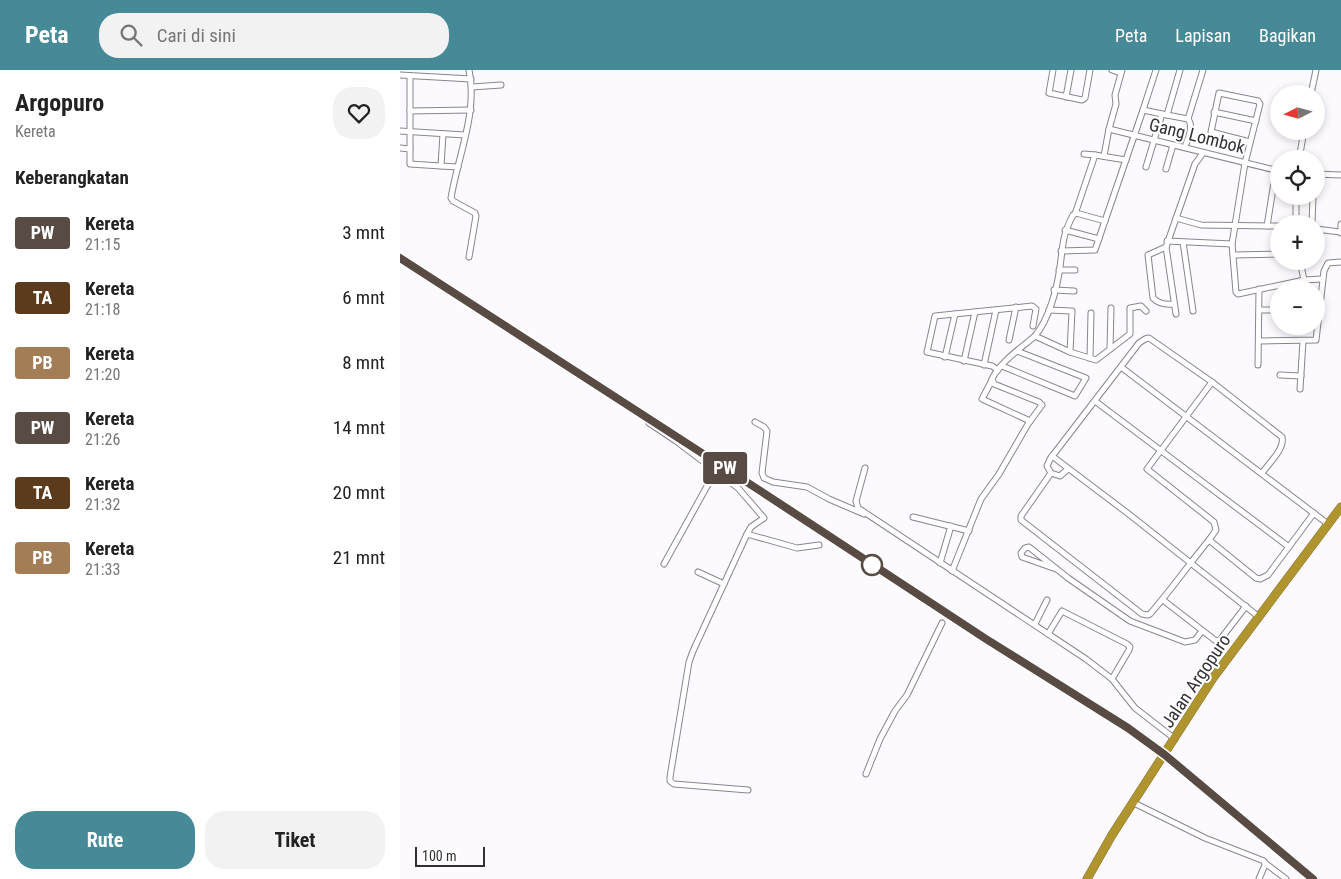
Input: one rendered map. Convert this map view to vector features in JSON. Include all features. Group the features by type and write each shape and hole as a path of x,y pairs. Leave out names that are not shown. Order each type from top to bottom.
{"highway":[{"name":"Jalan Argopuro","path":"1087,879 1112,835 1213,678 1341,507"}],"street":[{"path":"469,70 472,86 471,110 452,200 475,213 476,216 469,257"},
{"path":"1053,70 1050,93 1084,100 1090,70"},
{"path":"1066,97 1071,70"},
{"path":"1104,156 1116,104 1115,95 1121,71 1112,70"},
{"path":"1061,251 1095,250 1156,70"},
{"path":"1146,167 1180,70"},
{"path":"1188,119 1203,70"},
{"path":"1313,85 1316,70"},
{"path":"400,75 410,76 417,73 471,79"},
{"path":"410,76 409,163 411,165 458,167"},
{"path":"472,86 502,85"},
{"path":"1250,142 1211,132 1218,94 1224,93 1258,101 1259,106 1245,163 1232,244 1237,294 1270,287"},
{"path":"410,111 471,110"},
{"path":"1143,110 1188,119 1191,127 1185,147"},
{"path":"1214,112 1256,121"},
{"name":"Gang Lombok","path":"1109,129 1270,168"},
{"path":"400,131 465,135"},
{"path":"441,166 443,134"},
{"path":"1166,169 1173,144"},
{"path":"400,148 410,149"},
{"path":"1194,150 1195,164"},
{"path":"1176,314 1166,247 1167,241 1195,164 1203,153"},
{"path":"1084,154 1126,160"},
{"path":"1030,421 982,399 1000,368 1035,336 1045,322 1060,270 1061,251 1066,230 1074,214 1095,155"},
{"path":"1325,174 1341,175"},
{"path":"1176,218 1201,225 1267,226 1271,205"},
{"path":"1074,214 1105,221"},
{"path":"1325,230 1341,232 1341,224"},
{"path":"1066,230 1099,239"},
{"path":"1167,241 1232,244"},
{"path":"1183,242 1192,311"},
{"path":"1166,247 1148,255 1153,298 1156,302 1174,304"},
{"path":"1233,255 1270,254"},
{"path":"1302,270 1304,280 1322,279 1328,263 1341,262"},
{"path":"1060,270 1075,270"},
{"path":"1258,365 1260,341 1259,289"},
{"path":"1054,290 1074,291"},
{"path":"1017,351 1086,378 1075,396 1000,368 928,353 926,351 935,316 1032,306 1036,309 1033,326"},
{"path":"1035,336 1070,352 1096,360 1130,334 1130,308 1141,306 1146,311"},
{"path":"1009,340 1016,307"},
{"path":"1110,349 1112,308"},
{"path":"984,365 996,310"},
{"path":"1049,310 1072,311 1070,352"},
{"path":"1260,310 1270,310"},
{"path":"964,361 975,312"},
{"path":"946,357 955,314"},
{"path":"1090,358 1091,314"},
{"path":"1260,341 1314,341 1317,339 1317,335"},
{"path":"1068,469 1060,476 1051,473 1047,466 1052,456 1139,344 1149,338 1212,382 1282,437 1283,442 1280,448 1262,473"},
{"path":"1300,389 1303,341"},
{"path":"1121,367 1328,524"},
{"path":"1280,375 1301,376"},
{"path":"952,571 981,499 1042,405 994,384 992,379"},
{"path":"1051,473 1021,516 1021,520 1142,614 1150,614 1163,600 1216,530 1214,522 1147,469 1212,382"},
{"path":"1095,400 1289,547"},
{"path":"755,422 767,431 762,473 764,478 773,482 807,487 874,519"},
{"path":"649,423 716,470 738,488 764,518 752,527 747,534 707,616 689,662 670,781 674,784 748,790"},
{"path":"1052,456 1259,617"},
{"path":"865,468 856,504 858,508 1035,624 1112,679 1132,705 1175,739"},
{"path":"664,564 716,470"},
{"path":"1209,540 1256,578 1260,578 1268,575 1314,513"},
{"path":"913,517 969,531"},
{"path":"940,563 951,526"},
{"path":"747,534 797,548 819,545"},
{"path":"1056,569 1022,557 1021,553 1025,548 1029,547 1056,569 1130,622 1185,642 1195,640 1202,631"},
{"path":"698,572 724,584"},
{"path":"1035,624 1048,600"},
{"path":"1163,600 1214,640 1218,641 1246,606"},
{"path":"1048,634 1060,612 1064,612 1127,644 1130,647 1129,650 1112,679"},
{"path":"866,774 880,739 895,711 907,695 942,623"},
{"path":"1134,803 1205,838 1264,861 1286,879"},
{"path":"1259,879 1266,863"}],"railway":[{"path":"400,258 986,639 1128,728 1165,755 1313,879"}],"train":[{"name":"PW","path":"400,258 986,639 1128,728 1165,755 1313,879"}]}
